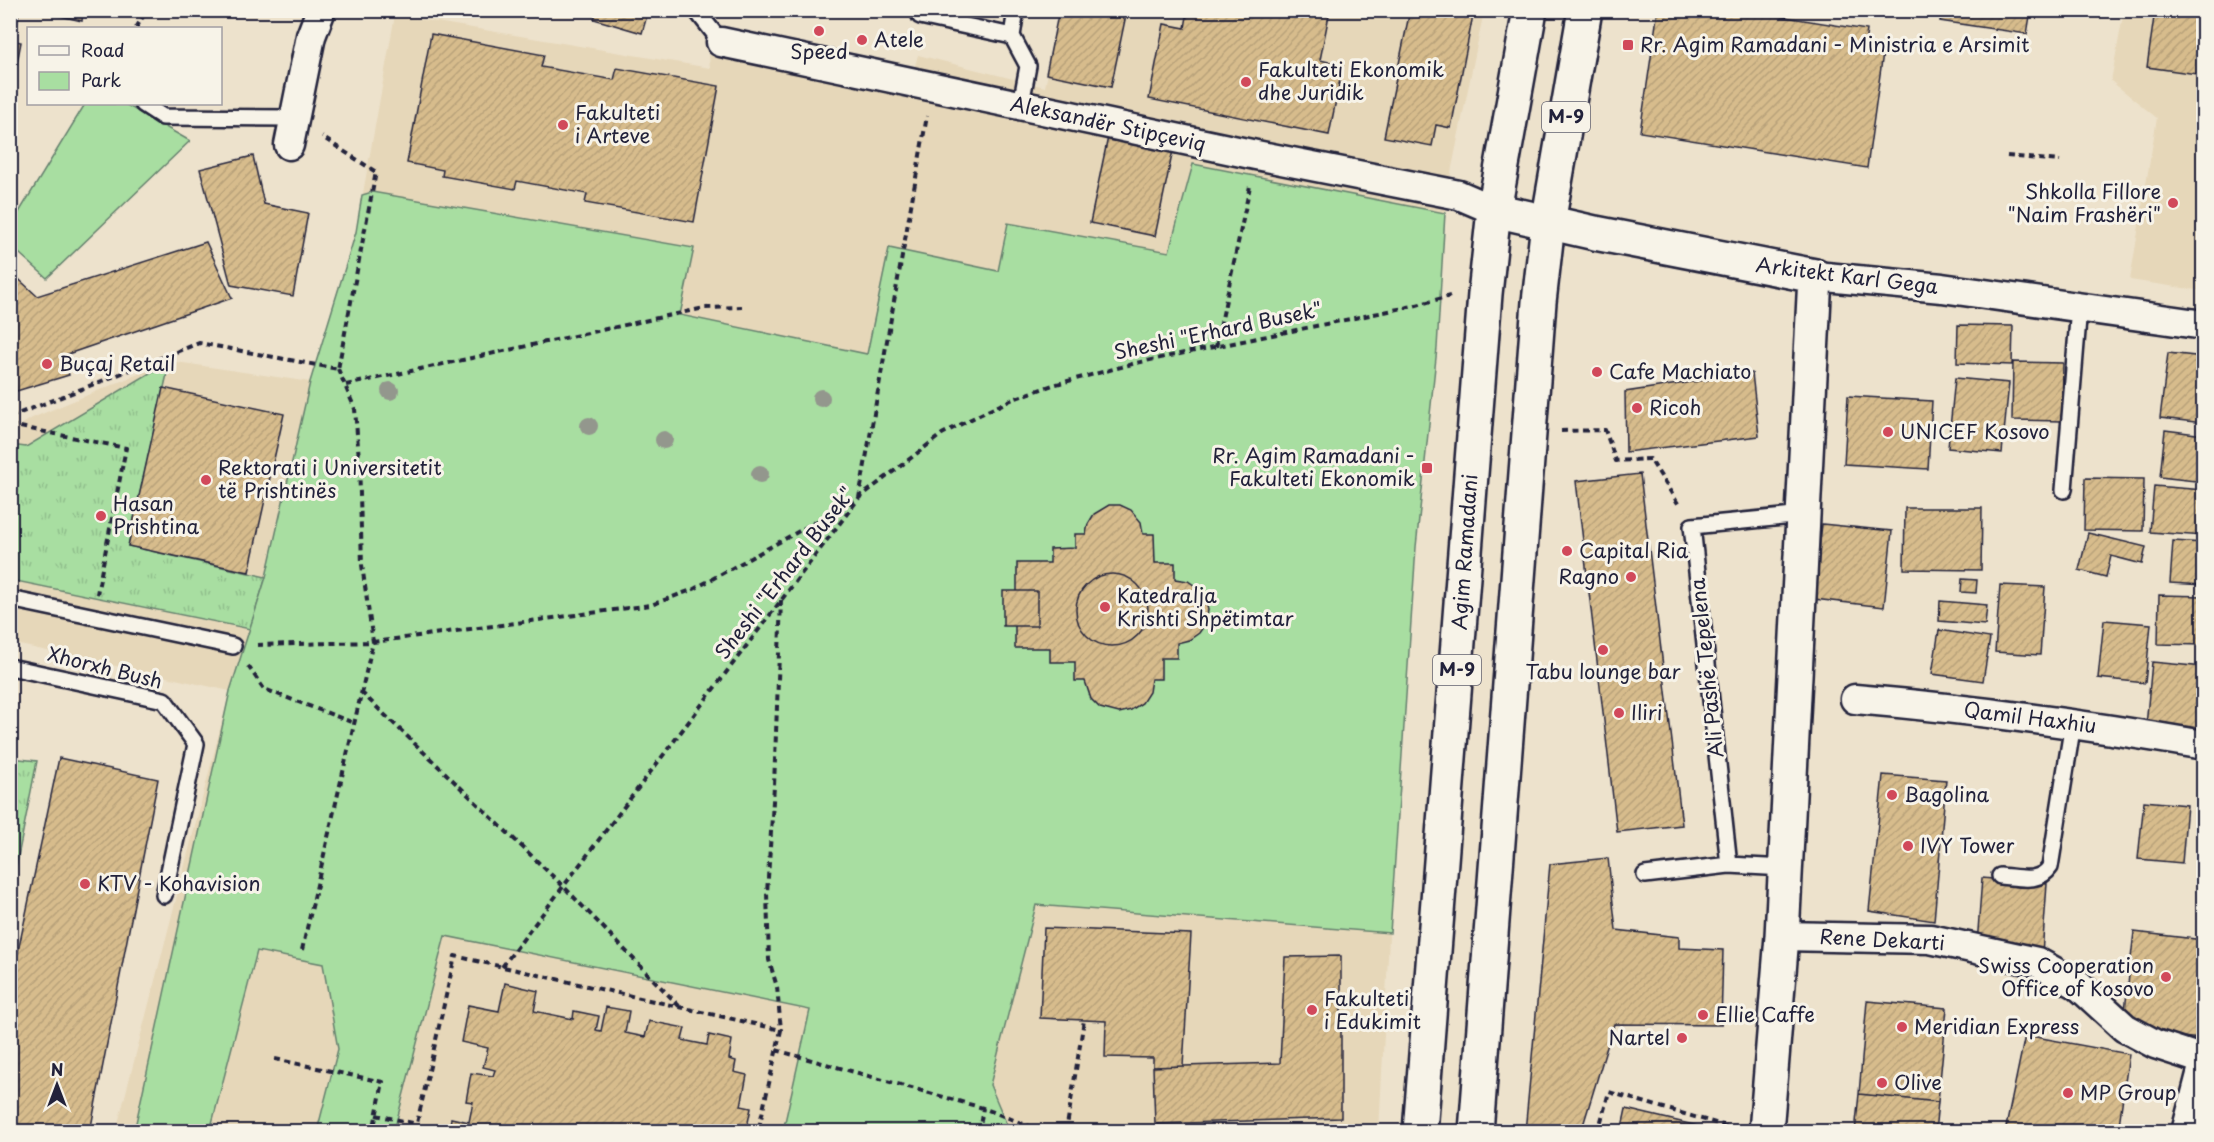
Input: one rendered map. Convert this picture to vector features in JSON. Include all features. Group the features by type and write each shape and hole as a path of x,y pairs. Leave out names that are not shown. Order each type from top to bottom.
{"main road":[{"name":"Agim Ramadani","path":"1420,1131 1485,294 1494,210 1530,10"},
{"name":"M-9","path":"1476,1131 1539,302 1548,223 1585,10"},
{"name":"Arkitekt Karl Gega","path":"1494,210 1548,223 1815,276"},
{"path":"1766,1131 1782,936 1815,276"}],"street":[{"path":"292,132 311,36 321,10"},
{"name":"Aleksandër Stipçeviq","path":"721,42 1256,155 1459,195 1494,210"},
{"name":"Arkitekt Karl Gega","path":"1815,276 1942,288 2204,325"},
{"name":"Qamil Haxhiu","path":"1855,699 1944,706 2073,723 2204,745"},
{"name":"Rene Dekarti","path":"1782,936 1930,939 2037,962 2078,986 2126,1028 2155,1044 2204,1062"},
{"path":"2186,1131 2204,1062"}],"lane":[{"path":"696,10 721,42"},
{"path":"1016,10 1012,36 1028,66 1021,104"},
{"path":"920,16 1012,36"},
{"path":"144,105 163,117 292,132"},
{"path":"2064,490 2079,307"},
{"path":"1692,526 1804,515"},
{"name":"Ali Pashë Tepelena","path":"1692,526 1729,865"},
{"path":"10,599 233,646"},
{"name":"Xhorxh Bush","path":"10,667 164,700 196,744 164,895"},
{"path":"2000,876 2039,878 2046,874 2050,867 2073,723"},
{"path":"1645,875 1729,865 1785,868"}],"path":[{"path":"137,27 147,10"},
{"path":"233,646 373,642 651,605 694,589 859,498 932,86"},
{"path":"292,132 376,172 338,369 355,409 362,565 373,642 302,951"},
{"path":"1216,347 1256,155"},
{"path":"2007,156 2060,161"},
{"name":"Sheshi \"Erhard Busek\"","path":"502,967 859,498 942,434 1013,399 1053,385 1136,363 1448,297 1485,294"},
{"path":"346,385 704,308 742,307"},
{"path":"10,417 199,343 338,369"},
{"path":"10,425 126,448 93,617"},
{"path":"1528,434 1605,430 1616,461 1650,459 1692,526"},
{"path":"758,1131 781,1030 777,987 769,960 766,893 774,786 781,599"},
{"path":"233,646 264,689 354,723"},
{"path":"361,692 564,887 681,1008"},
{"path":"415,1131 455,956 781,1030"},
{"path":"1066,1131 1084,1020"},
{"path":"776,1050 983,1108 1044,1131"},
{"path":"275,1059 383,1082 373,1131"},
{"path":"1598,1131 1609,1092 1729,1127 1729,1131"},
{"path":"978,1131 983,1108"},
{"path":"376,1115 417,1124"}],"shaded area":[{"path":"1061,11 1484,11 1449,182 1445,213 1437,348 1416,547 1391,899 1379,1131 116,1131 230,691 11,643 11,431 32,418 170,361 310,382 336,361 356,232 395,15 710,68 709,55 906,98 918,55 1045,87"},
{"path":"2124,11 2203,11 2203,291 2130,280 2157,118 2111,81"}],"green space":[{"path":"84,105 127,105 190,141 47,278 11,246 10,227"},
{"path":"1193,164 1445,213 1437,348 1416,547 1390,933 1036,905 990,1085 1010,1132 783,1131 810,1010 445,936 394,1131 317,1131 338,1049 323,964 257,951 210,1131 134,1132 230,691 266,577 310,382 356,232 362,195 372,192 694,248 680,315 867,354 889,248 998,271 1008,223 1169,252"},
{"path":"170,361 128,546 266,577 250,629 11,580 11,445 26,447"},
{"path":"10,758 37,761 11,892"}],"building":[{"path":"10,10 19,10 17,25 10,25"},
{"path":"35,10 83,10 82,21"},
{"path":"597,10 645,10 648,12 642,33 594,19"},
{"path":"1059,10 1127,10 1111,87 1046,74"},
{"name":"Fakulteti Ekonomik dhe Juridik","path":"1188,10 1330,10 1320,60 1343,65 1329,135 1149,99 1164,24 1185,28"},
{"name":"Fakulteti Ekonomik dhe Juridik","path":"1410,10 1474,10 1451,128 1436,125 1432,146 1384,137"},
{"path":"1658,10 1768,10 1767,14 1867,30 1864,51 1883,53 1867,168 1640,132"},
{"path":"1942,10 2031,10 2027,34 1940,21"},
{"path":"2155,10 2204,10 2204,75 2147,67"},
{"name":"Fakulteti i Arteve","path":"431,34 544,55 541,67 614,80 617,68 719,86 694,222 585,203 587,194 517,181 515,189 442,176 443,170 407,163"},
{"path":"10,40 21,42 10,99"},
{"path":"1108,137 1173,150 1155,236 1090,223"},
{"path":"253,156 264,204 308,213 293,296 231,285 200,169"},
{"path":"206,242 232,298 62,356 69,375 10,393 10,271 37,296"},
{"path":"1958,325 2013,326 2012,365 1957,363"},
{"path":"2168,353 2204,357 2204,423 2160,418"},
{"path":"2013,362 2063,363 2062,421 2012,420"},
{"path":"1752,373 1759,436 1626,452 1625,392"},
{"path":"1955,378 2009,383 2002,453 1948,448"},
{"name":"Rektorati i Universitetit të Prishtinës","path":"163,388 284,414 249,572 128,546"},
{"name":"UNICEF Kosovo","path":"1848,396 1932,401 1928,469 1844,464"},
{"path":"2165,430 2204,435 2204,482 2160,477"},
{"path":"1640,474 1682,825 1617,832 1576,481"},
{"path":"2085,478 2144,479 2143,531 2084,530"},
{"path":"2154,486 2204,490 2204,536 2150,532"},
{"name":"Katedralja Krishti Shpëtimtar","path":"1109,505 1120,505 1131,510 1141,522 1143,534 1154,534 1155,563 1175,563 1175,579 1188,581 1198,588 1205,598 1208,610 1206,623 1199,633 1189,640 1177,643 1177,658 1161,658 1161,679 1151,679 1149,692 1142,703 1131,710 1119,713 1100,708 1091,699 1085,681 1075,681 1075,662 1050,662 1050,648 1015,648 1015,626 1003,626 1003,591 1017,591 1017,563 1050,563 1050,549 1075,548 1075,534 1086,534 1088,524 1094,514"},
{"path":"1905,508 1982,508 1981,570 1904,569"},
{"path":"1822,524 1892,531 1884,607 1814,599"},
{"path":"2088,533 2146,547 2142,564 2111,556 2106,577 2079,570"},
{"path":"2173,541 2204,543 2204,585 2170,583"},
{"path":"1105,574 1119,574 1138,584 1148,603 1148,617 1138,636 1119,646 1105,646 1086,636 1076,617 1076,603 1086,584"},
{"path":"1962,579 1977,580 1976,593 1961,592"},
{"path":"2000,585 2045,587 2040,655 1995,652"},
{"path":"1003,591 1037,591 1037,626 1003,626"},
{"path":"2159,595 2204,596 2204,645 2158,644"},
{"path":"1940,601 1987,605 1985,625 1939,621"},
{"path":"2104,620 2151,624 2145,683 2098,678"},
{"path":"1939,630 1990,638 1983,681 1932,674"},
{"path":"2152,662 2204,667 2204,731 2146,726"},
{"name":"KTV - Kohavision","path":"59,758 158,779 90,1132 34,1132 10,1126 10,989"},
{"name":"IVY Tower","path":"1883,775 1946,780 1934,921 1869,911"},
{"path":"2144,801 2187,805 2182,863 2138,859"},
{"path":"1608,858 1616,930 1679,937 1679,948 1723,950 1721,1025 1614,1024 1581,1132 1525,1132 1550,864"},
{"path":"1982,878 2047,884 2042,954 1977,944"},
{"path":"1044,928 1191,934 1183,1066 1153,1067 1153,1058 1105,1057 1106,1021 1040,1018"},
{"name":"Swiss Cooperation Office of Kosovo","path":"2134,932 2204,940 2204,1014 2201,1039 2161,1035 2124,1019"},
{"name":"Fakulteti i Edukimit","path":"1341,956 1341,1118 1155,1124 1153,1067 1280,1063 1285,957"},
{"path":"505,983 538,991 534,1011 573,1019 574,1011 599,1016 596,1030 601,1031 606,1007 629,1011 625,1033 645,1037 649,1021 685,1028 682,1040 707,1045 709,1035 732,1040 729,1059 736,1061 734,1072 747,1075 741,1106 751,1108 746,1132 449,1132 451,1118 469,1122 473,1102 466,1101 471,1073 493,1076 495,1070 483,1067 488,1048 461,1042 468,1005 499,1011"},
{"path":"1867,1001 1947,1008 1938,1102 1859,1094"},
{"name":"MP Group","path":"2025,1035 2129,1054 2118,1132 2005,1132"},
{"path":"1859,1094 1938,1102 1935,1132 1855,1132"},
{"path":"1626,1109 1719,1131 1621,1132"}],"place":[{"name":"Speed","path":"819,31"},
{"name":"Atele","path":"862,40"},
{"name":"Rr. Agim Ramadani - Ministria e Arsimit","path":"1628,45"},
{"name":"Fakulteti Ekonomik dhe Juridik","path":"1246,82"},
{"name":"Fakulteti i Arteve","path":"563,125"},
{"name":"Shkolla Fillore \"Naim Frashëri\"","path":"2173,203"},
{"name":"Buçaj Retail","path":"47,364"},
{"name":"Cafe Machiato","path":"1597,372"},
{"name":"Ricoh","path":"1637,408"},
{"name":"UNICEF Kosovo","path":"1888,432"},
{"name":"Rr. Agim Ramadani - Fakulteti Ekonomik","path":"1427,468"},
{"name":"Rektorati i Universitetit të Prishtinës","path":"206,480"},
{"name":"Hasan Prishtina","path":"101,516"},
{"name":"Capital Ria","path":"1567,551"},
{"name":"Ragno","path":"1631,577"},
{"name":"Katedralja Krishti Shpëtimtar","path":"1105,607"},
{"name":"Tabu lounge bar","path":"1603,650"},
{"name":"Iliri","path":"1619,713"},
{"name":"Bagolina","path":"1892,795"},
{"name":"IVY Tower","path":"1908,846"},
{"name":"KTV - Kohavision","path":"85,884"},
{"name":"Swiss Cooperation Office of Kosovo","path":"2166,977"},
{"name":"Fakulteti i Edukimit","path":"1312,1010"},
{"name":"Ellie Caffe","path":"1703,1015"},
{"name":"Meridian Express","path":"1902,1027"},
{"name":"Nartel","path":"1682,1038"},
{"name":"Olive","path":"1882,1083"},
{"name":"MP Group","path":"2068,1093"}]}
